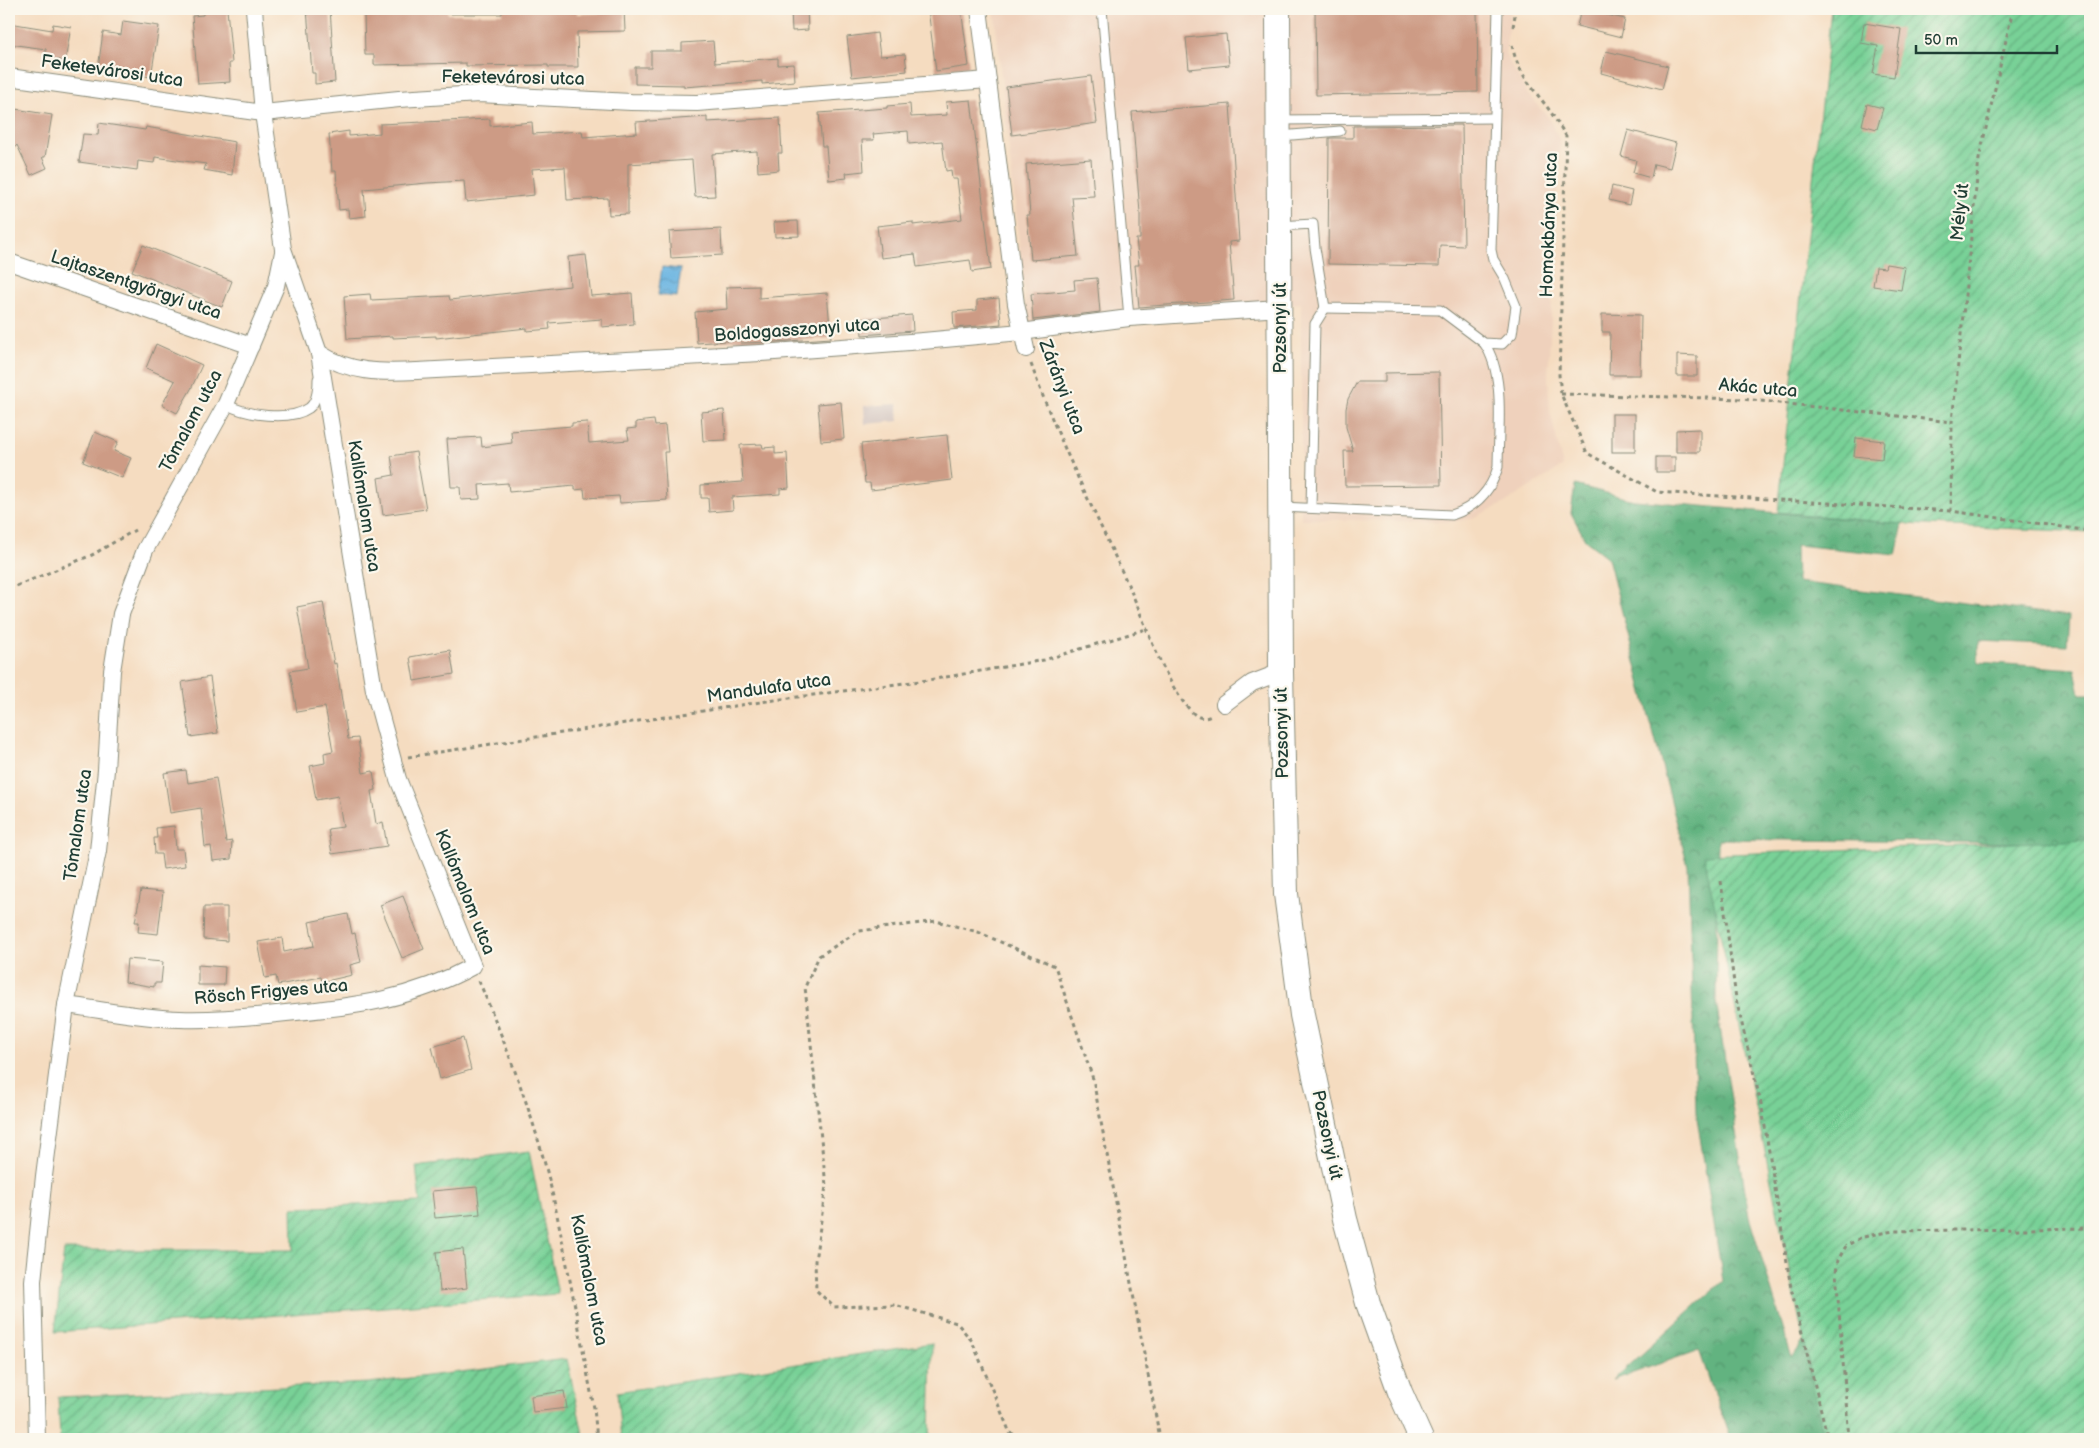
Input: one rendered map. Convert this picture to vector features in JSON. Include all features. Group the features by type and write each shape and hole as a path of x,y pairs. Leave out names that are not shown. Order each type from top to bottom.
{"main road":[{"name":"Pozsonyi út","path":"1278,9 1281,672 1286,894 1302,1015 1343,1210 1366,1294 1400,1392 1420,1439"}],"street":[{"name":"Tómalom utca","path":"254,9 263,113 284,249 319,353"},
{"name":"Zárányi utca","path":"979,9 1021,332 1026,349"},
{"name":"Feketevárosi utca","path":"9,77 263,113 399,98 479,94 631,102 697,102 988,80"},
{"name":"Tómalom utca","path":"37,1439 33,1281 44,1176 66,1005 98,851 106,770 112,671 121,614 135,573 164,513 226,404 276,286 284,249"},
{"name":"Lajtaszentgyörgyi utca","path":"9,262 251,346"},
{"name":"Boldogasszonyi utca","path":"319,353 343,366 376,373 761,353 1021,332 1129,318 1280,308"},
{"name":"Kallómalom utca","path":"319,353 374,690 398,779 473,966"},
{"path":"1224,704 1252,683 1281,672"},
{"name":"Rösch Frigyes utca","path":"66,1005 179,1019 238,1018 323,1010 374,1003 412,994 448,980 473,966"}],"lane":[{"path":"1102,9 1129,318"},
{"path":"1484,344 1497,345 1508,340 1512,334 1516,317 1513,296 1493,259 1491,250 1498,9"},
{"path":"1278,128 1494,118"},
{"path":"1278,128 1340,131"},
{"path":"1279,226 1313,224 1325,308 1315,324 1311,508"},
{"path":"1281,507 1452,514 1462,511 1481,499 1495,479 1498,467 1498,377 1490,352 1484,344 1440,310 1325,308"},
{"path":"226,404 236,410 262,416 294,413 309,408 315,400 318,387 319,353"}],"path":[{"path":"1512,31 1516,9"},
{"name":"Mély út","path":"1951,511 1952,422 1979,160 2013,9"},
{"name":"Homokbánya utca","path":"1511,38 1515,59 1527,84 1545,104 1566,136 1559,375 1561,394 1587,454 1657,492 1951,511"},
{"name":"Zárányi utca","path":"1026,349 1076,476 1111,546 1146,629 1178,693 1194,715 1208,718 1215,714 1224,704"},
{"name":"Akác utca","path":"1561,394 1743,399 1952,422"},
{"path":"1951,511 2090,531"},
{"path":"9,589 92,556 164,513"},
{"name":"Mandulafa utca","path":"393,759 767,701 935,679 1044,660 1146,629"},
{"path":"1722,881 1736,999 1762,1108 1791,1288 1828,1439"},
{"path":"1007,1439 1010,1433 972,1341 957,1323 895,1305 834,1307 816,1290 815,1261 826,1186 805,987 819,956 859,931 936,921 978,932 1055,966 1093,1079 1160,1439"},
{"name":"Kallómalom utca","path":"473,966 506,1046 530,1114 551,1191 590,1390 597,1439"},
{"path":"1849,1439 1836,1272 1838,1260 1846,1246 1860,1238 1894,1231 2090,1228"},
{"path":"1010,1433 1029,1439"}],"shaded area":[{"path":"994,9 1511,9 1505,54 1528,95 1549,118 1560,141 1548,377 1550,411 1563,466 1503,504 1470,519 1450,522 1301,519 1301,303 1028,323"},
{"path":"897,404 899,421 865,424 864,406"}],"green space":[{"path":"1831,9 2090,9 2090,532 1903,524 1778,512"},
{"path":"1575,485 1634,500 1903,524 1896,555 1796,545 1797,582 2069,616 2067,645 1978,641 1978,662 2075,669 2080,694 2090,694 2090,844 1718,839 1716,1001 1749,1217 1792,1358 1807,1336 1839,1439 1730,1439 1699,1350 1613,1380 1723,1281 1696,1112 1688,866 1608,558 1586,541 1571,513"},
{"path":"2090,840 2090,1439 1824,1439 1704,855"},
{"path":"529,1151 558,1294 55,1332 64,1250 293,1250 292,1208 420,1202 416,1166"},
{"path":"932,1343 930,1439 621,1439 617,1392"},
{"path":"567,1359 584,1439 60,1439 58,1397 369,1383"}],"water":[{"path":"662,267 681,269 677,297 658,295"}],"building":[{"path":"203,9 227,9 232,63 229,63 230,82 198,84 192,16 203,15"},
{"path":"307,9 330,9 335,82 315,84 315,73 312,73"},
{"path":"447,9 448,14 502,14 502,9 577,9 577,14 605,13 605,9 624,9 625,31 577,32 578,67 548,67 548,65 466,66 466,63 374,65 374,55 365,55 364,12"},
{"path":"791,9 807,9 808,30 792,31"},
{"path":"928,9 961,9 969,66 936,71"},
{"path":"1315,9 1477,9 1478,92 1316,95"},
{"path":"1581,9 1625,19 1621,37 1577,26"},
{"path":"123,21 159,26 151,77 98,69 103,32 121,35"},
{"path":"9,23 52,30 53,24 71,27 65,61 45,58 46,49 9,44"},
{"path":"1864,23 1901,29 1894,77 1873,74 1878,46 1861,43"},
{"path":"877,33 880,56 905,54 907,71 852,77 847,37"},
{"path":"1226,34 1229,65 1189,69 1186,38"},
{"path":"713,41 715,63 778,58 778,65 794,64 795,81 762,84 762,81 684,87 684,85 635,84 635,67 651,67 651,51 682,51 682,43"},
{"path":"1606,51 1668,66 1662,89 1601,73"},
{"path":"1091,76 1097,123 1012,135 1006,87"},
{"path":"971,100 991,269 972,272 970,260 917,267 915,254 881,258 877,226 913,222 913,225 962,219 957,179 952,179 951,170 946,171 942,141 909,144 908,131 873,134 874,140 862,140 864,171 846,173 847,178 829,180 826,146 822,146 819,113 887,108 887,106 910,104 911,117 947,115 946,102"},
{"path":"1230,104 1239,241 1229,242 1234,300 1139,307 1135,265 1139,265 1136,239 1140,239 1140,213 1132,112"},
{"path":"1867,104 1883,108 1877,129 1862,125"},
{"path":"9,108 52,115 45,157 42,157 47,168 31,175 17,145 9,154"},
{"path":"707,117 707,122 780,118 782,153 778,153 779,170 758,172 757,151 712,154 715,196 695,197 692,160 628,164 628,214 609,215 608,198 567,200 565,167 532,169 534,195 466,202 464,181 427,183 364,189 366,216 349,218 348,209 339,210 336,171 332,171 329,134 349,131 349,136 380,133 380,124 490,119 490,126 532,122 533,134 582,131 583,137 637,133 636,122"},
{"path":"99,123 145,130 146,127 235,142 232,175 204,170 206,164 155,157 154,163 138,161 137,170 79,162 83,134 98,135"},
{"path":"1462,125 1464,246 1440,245 1439,266 1328,264 1329,138 1353,138 1353,126"},
{"path":"1628,130 1676,143 1670,168 1654,164 1651,178 1633,173 1636,160 1621,156"},
{"path":"1091,159 1094,196 1072,197 1078,256 1031,260 1027,215 1030,215 1026,164"},
{"path":"1612,186 1632,191 1629,205 1609,200"},
{"path":"798,221 799,236 775,237 774,222"},
{"path":"721,229 722,255 671,258 669,232"},
{"path":"143,245 232,281 222,307 132,271"},
{"path":"586,255 591,296 632,293 634,324 602,327 602,319 549,323 550,329 527,331 527,328 436,338 436,336 393,338 393,336 347,339 344,296 370,294 371,300 449,296 450,300 570,286 568,257"},
{"path":"1886,264 1905,267 1901,290 1873,286 1876,267 1885,268"},
{"path":"1097,278 1100,312 1033,320 1031,294 1075,290 1074,280"},
{"path":"759,286 759,298 827,293 831,338 774,342 741,343 741,340 697,343 695,312 727,309 726,287"},
{"path":"999,298 1001,324 954,328 953,312 977,310 977,300"},
{"path":"1602,314 1641,315 1640,375 1609,375 1610,332 1602,332"},
{"path":"912,315 913,331 862,335 861,319"},
{"path":"156,344 202,365 177,413 162,405 175,381 146,368"},
{"path":"1677,355 1697,356 1697,376 1677,376"},
{"path":"1439,372 1441,485 1345,486 1344,451 1353,451 1346,427 1346,409 1348,399 1357,382 1385,382 1385,373"},
{"path":"841,402 844,439 821,441 818,404"},
{"path":"724,410 726,440 703,441 701,412"},
{"path":"1612,414 1635,414 1635,452 1612,452"},
{"path":"654,420 655,426 665,425 668,452 664,452 667,500 620,503 619,496 585,498 584,489 575,490 575,486 509,492 508,483 479,485 480,499 461,500 460,487 451,487 447,439 481,437 482,447 512,443 511,431 572,426 572,423 587,422 589,443 629,440 627,429 636,428 636,422"},
{"path":"1700,429 1700,452 1676,452 1676,430"},
{"path":"95,432 118,442 114,451 131,458 122,478 83,462"},
{"path":"947,435 952,480 871,490 870,483 865,483 861,444"},
{"path":"1856,438 1884,441 1882,459 1854,456"},
{"path":"762,444 763,448 775,447 775,454 787,453 789,488 780,489 780,494 732,497 733,510 709,512 708,498 701,498 701,485 743,482 740,445"},
{"path":"416,452 426,509 383,515 378,478 394,475 391,456"},
{"path":"1656,457 1675,457 1675,472 1656,472"},
{"path":"323,602 334,664 336,663 348,739 358,738 363,773 373,771 376,790 371,791 376,824 383,822 387,846 332,854 328,829 343,827 338,796 316,800 310,766 325,763 324,753 333,751 325,707 297,712 290,671 308,668 297,607"},
{"path":"450,650 454,674 414,681 410,657"},
{"path":"210,677 218,733 190,737 182,682"},
{"path":"186,770 188,783 216,778 226,842 232,841 231,859 213,861 211,846 205,847 201,808 170,813 164,773"},
{"path":"174,826 176,849 183,849 185,866 163,869 161,854 155,854 154,838 157,838 156,828"},
{"path":"141,890 163,892 158,934 138,932 139,922 135,922"},
{"path":"403,896 424,949 402,958 380,905"},
{"path":"204,907 227,907 227,941 203,939"},
{"path":"348,914 352,934 355,933 361,962 350,965 352,975 322,982 321,977 278,985 276,976 265,978 258,942 282,938 284,952 314,946 309,922"},
{"path":"127,959 163,962 161,983 154,983 154,987 125,982"},
{"path":"198,965 225,967 224,985 198,985"},
{"path":"463,1038 471,1070 440,1079 432,1047"},
{"path":"477,1187 480,1214 435,1218 432,1191"},
{"path":"463,1249 467,1288 440,1291 436,1252"},
{"path":"564,1391 567,1408 533,1412 531,1396"}]}
